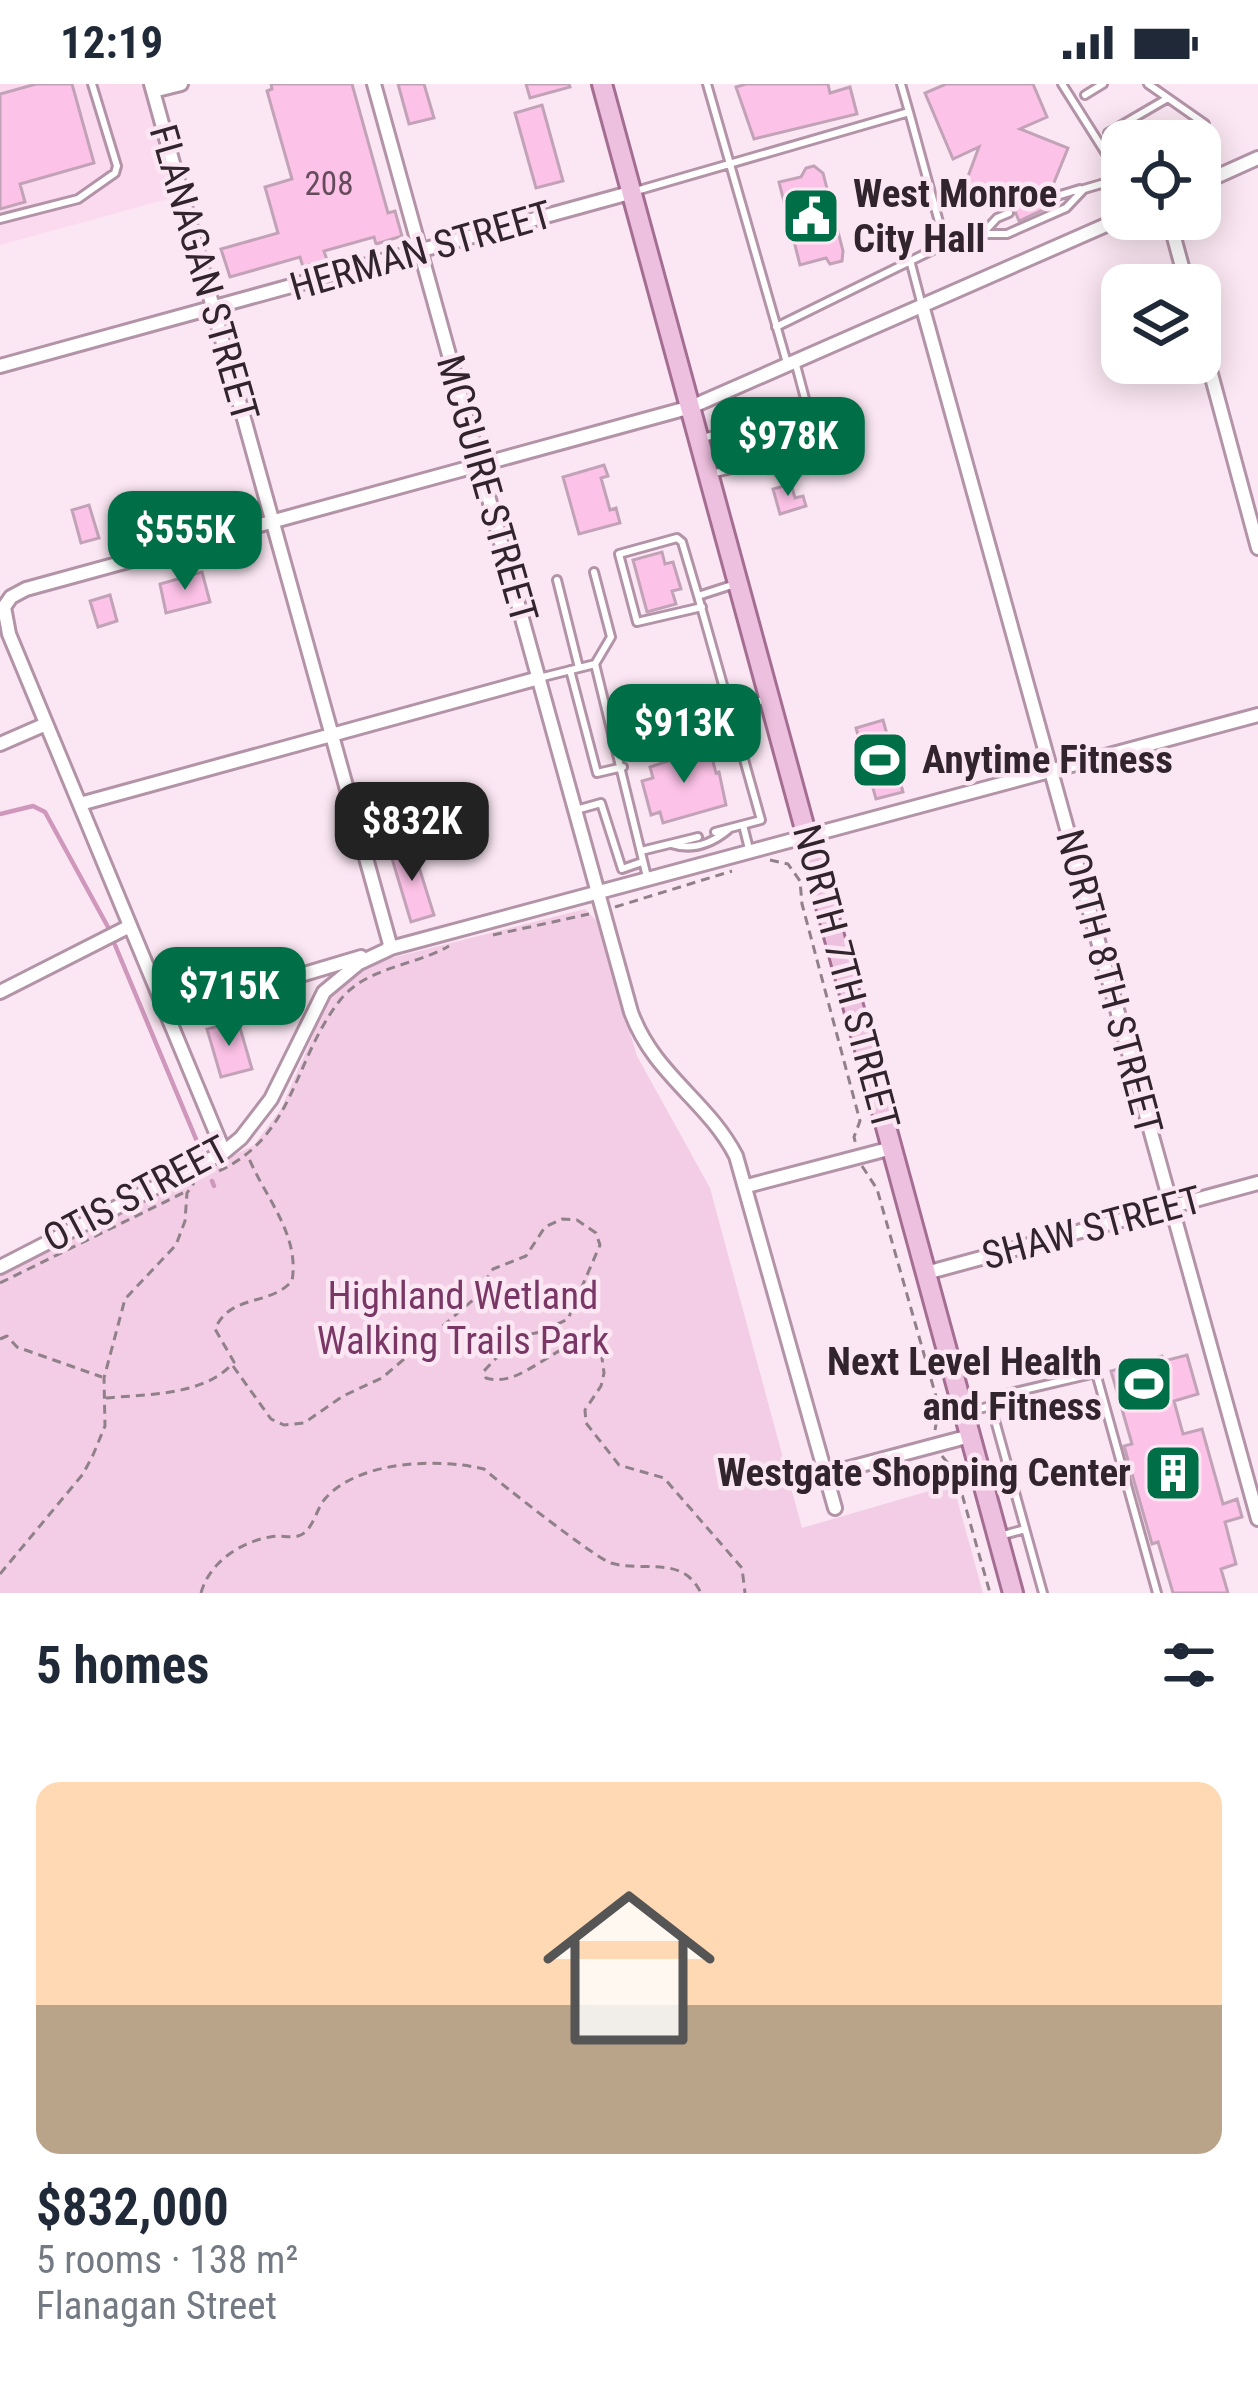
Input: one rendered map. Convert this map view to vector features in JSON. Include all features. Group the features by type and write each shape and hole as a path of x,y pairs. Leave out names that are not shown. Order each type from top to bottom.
{"main road":[{"name":"NORTH 7TH STREET","path":"602,84 1013,1593"}],"street":[{"path":"153,88 181,84"},
{"name":"MCGUIRE STREET","path":"374,84 598,894 644,1043 725,1136 748,1186 835,1508"},
{"name":"FLANAGAN STREET","path":"153,88 392,948"},
{"path":"1221,175 1258,158"},
{"name":"HERMAN STREET","path":"0,366 632,192"},
{"path":"224,1151 4,620 11,597 26,589 691,407 1101,227"},
{"name":"NORTH 8TH STREET","path":"922,305 1258,1520"},
{"path":"1214,384 1258,548"},
{"path":"80,804 539,678"},
{"name":"OTIS STREET","path":"167,1015 392,948 648,880 749,859 808,838 1258,715"},
{"path":"0,744 46,724"},
{"path":"0,992 130,926"},
{"name":"OTIS STREET","path":"0,1267 242,1138 271,1099 324,992 359,963 392,948"},
{"path":"748,1186 892,1148"},
{"name":"SHAW STREET","path":"926,1273 1258,1183"},
{"path":"827,1474 970,1436"}],"lane":[{"path":"0,219 78,199 115,173 117,166 92,84"},
{"path":"706,84 776,327 808,410 805,451 709,474"},
{"path":"901,84 945,244"},
{"path":"1062,84 1101,145"},
{"path":"1085,95 1103,84"},
{"path":"1148,84 1199,120"},
{"path":"1131,120 1168,98"},
{"path":"632,192 909,112"},
{"path":"1047,199 1101,184"},
{"path":"776,327 945,244 982,234 1007,234 1066,208 1084,189"},
{"path":"982,234 1009,213"},
{"path":"910,260 922,305"},
{"path":"700,439 808,410"},
{"path":"702,607 638,622 620,554 677,538 682,542 702,607 760,820 715,832"},
{"path":"539,678 595,664 611,637 594,572"},
{"path":"556,580 597,773 623,767"},
{"path":"698,596 739,583"},
{"path":"595,664 648,880"},
{"path":"617,743 770,698"},
{"path":"576,810 601,803 622,869 644,862"},
{"path":"743,825 749,859"},
{"path":"671,844 686,848 714,841 731,828"},
{"path":"641,851 698,837"},
{"path":"964,1412 991,1406 1002,1395 1093,1371 1157,1593"},
{"path":"991,1406 1043,1593"},
{"path":"998,1537 1025,1529"}],"path":[{"path":"615,907 749,859"},
{"path":"769,861 788,864 800,881 802,904 860,1121 856,1146"},
{"path":"486,937 592,914"},
{"path":"206,1176 248,1156 277,1122 341,1000 361,981 450,945"},
{"path":"248,1156 289,1234 295,1268 284,1291 238,1304 218,1322 217,1336 271,1419 284,1425 304,1423 343,1396 382,1378 473,1300 493,1269 526,1256 545,1227 562,1219 584,1222 600,1245 568,1318 542,1332 516,1337 484,1371 486,1378 505,1379 575,1345 589,1340 600,1343 604,1373 585,1409 586,1423 619,1465 664,1478 742,1568 745,1593"},
{"path":"862,1170 877,1189 933,1385 939,1407 936,1433"},
{"path":"0,1283 188,1191 198,1180"},
{"path":"0,1574 83,1474 104,1432 104,1378 125,1299 176,1245 188,1191"},
{"path":"0,1340 7,1336 14,1346 104,1378"},
{"path":"104,1398 171,1393 212,1380 233,1366"},
{"path":"942,1457 956,1473 990,1593"},
{"path":"201,1593 215,1565 262,1538 306,1532 322,1503 352,1480 390,1466 461,1463 484,1469 607,1562 678,1568 695,1581 701,1593"}],"shaded area":[{"path":"0,84 144,84 175,197 0,245"}],"green space":[{"name":"Highland Wetland Walking Trails Park","path":"585,909 597,921 637,1056 710,1188 802,1528 953,1484 983,1593 0,1593 0,1272 254,1145 281,1109 331,994 364,965"}],"building":[{"path":"36,84 72,84 94,163 20,184 25,202 0,209 0,94"},
{"path":"271,84 352,84 388,213 395,211 402,236 376,244 374,237 324,251 327,260 303,267 300,257 230,277 221,249 278,233 265,187 292,179 267,91"},
{"path":"398,84 424,84 434,118 409,124"},
{"path":"526,84 569,84 570,87 530,98"},
{"path":"828,84 830,93 850,87 857,114 754,139 736,87"},
{"path":"946,84 1033,84 1047,117 1020,129 1068,148 1051,190 1040,196 1041,204 1049,207 1019,221 1013,206 998,209 961,195 979,147 953,159 925,93"},
{"path":"542,105 563,181 536,188 515,113"},
{"name":"West Monroe City Hall","path":"814,166 823,173 842,261 830,264 826,258 800,265 779,182 801,177 806,168"},
{"path":"771,428 775,445 740,456 735,437"},
{"path":"604,465 608,476 601,478 610,510 616,508 620,523 579,534 563,477"},
{"path":"791,484 795,498 803,496 806,506 780,514 773,489"},
{"path":"89,505 99,538 81,543 72,510"},
{"path":"662,552 665,564 673,562 681,589 672,591 676,604 647,612 633,560"},
{"path":"202,572 210,602 166,613 160,584"},
{"path":"110,595 117,621 98,627 90,601"},
{"name":"Anytime Fitness","path":"883,720 903,792 876,799 856,728"},
{"path":"694,746 697,758 711,754 726,805 663,823 660,812 651,815 642,781 653,778 650,767 668,761 666,754"},
{"path":"412,845 434,915 411,922 390,852"},
{"path":"238,1021 252,1069 221,1077 207,1029"},
{"name":"Westgate Shopping Center","path":"1187,1355 1198,1394 1174,1401 1183,1434 1202,1429 1223,1504 1237,1499 1242,1517 1225,1522 1236,1564 1221,1569 1228,1593 1173,1593 1158,1542 1152,1544 1124,1446 1132,1444 1111,1371 1162,1356 1164,1361"}],"waterway":[{"path":"0,814 33,806 45,812 108,927"},
{"path":"115,945 201,1151"},
{"path":"212,1181 214,1186"}],"place":[{"name":"West Monroe City Hall","path":"811,216"},
{"name":"Anytime Fitness","path":"880,760"},
{"name":"Next Level Health and Fitness","path":"1144,1384"},
{"name":"Westgate Shopping Center","path":"1173,1473"}]}
